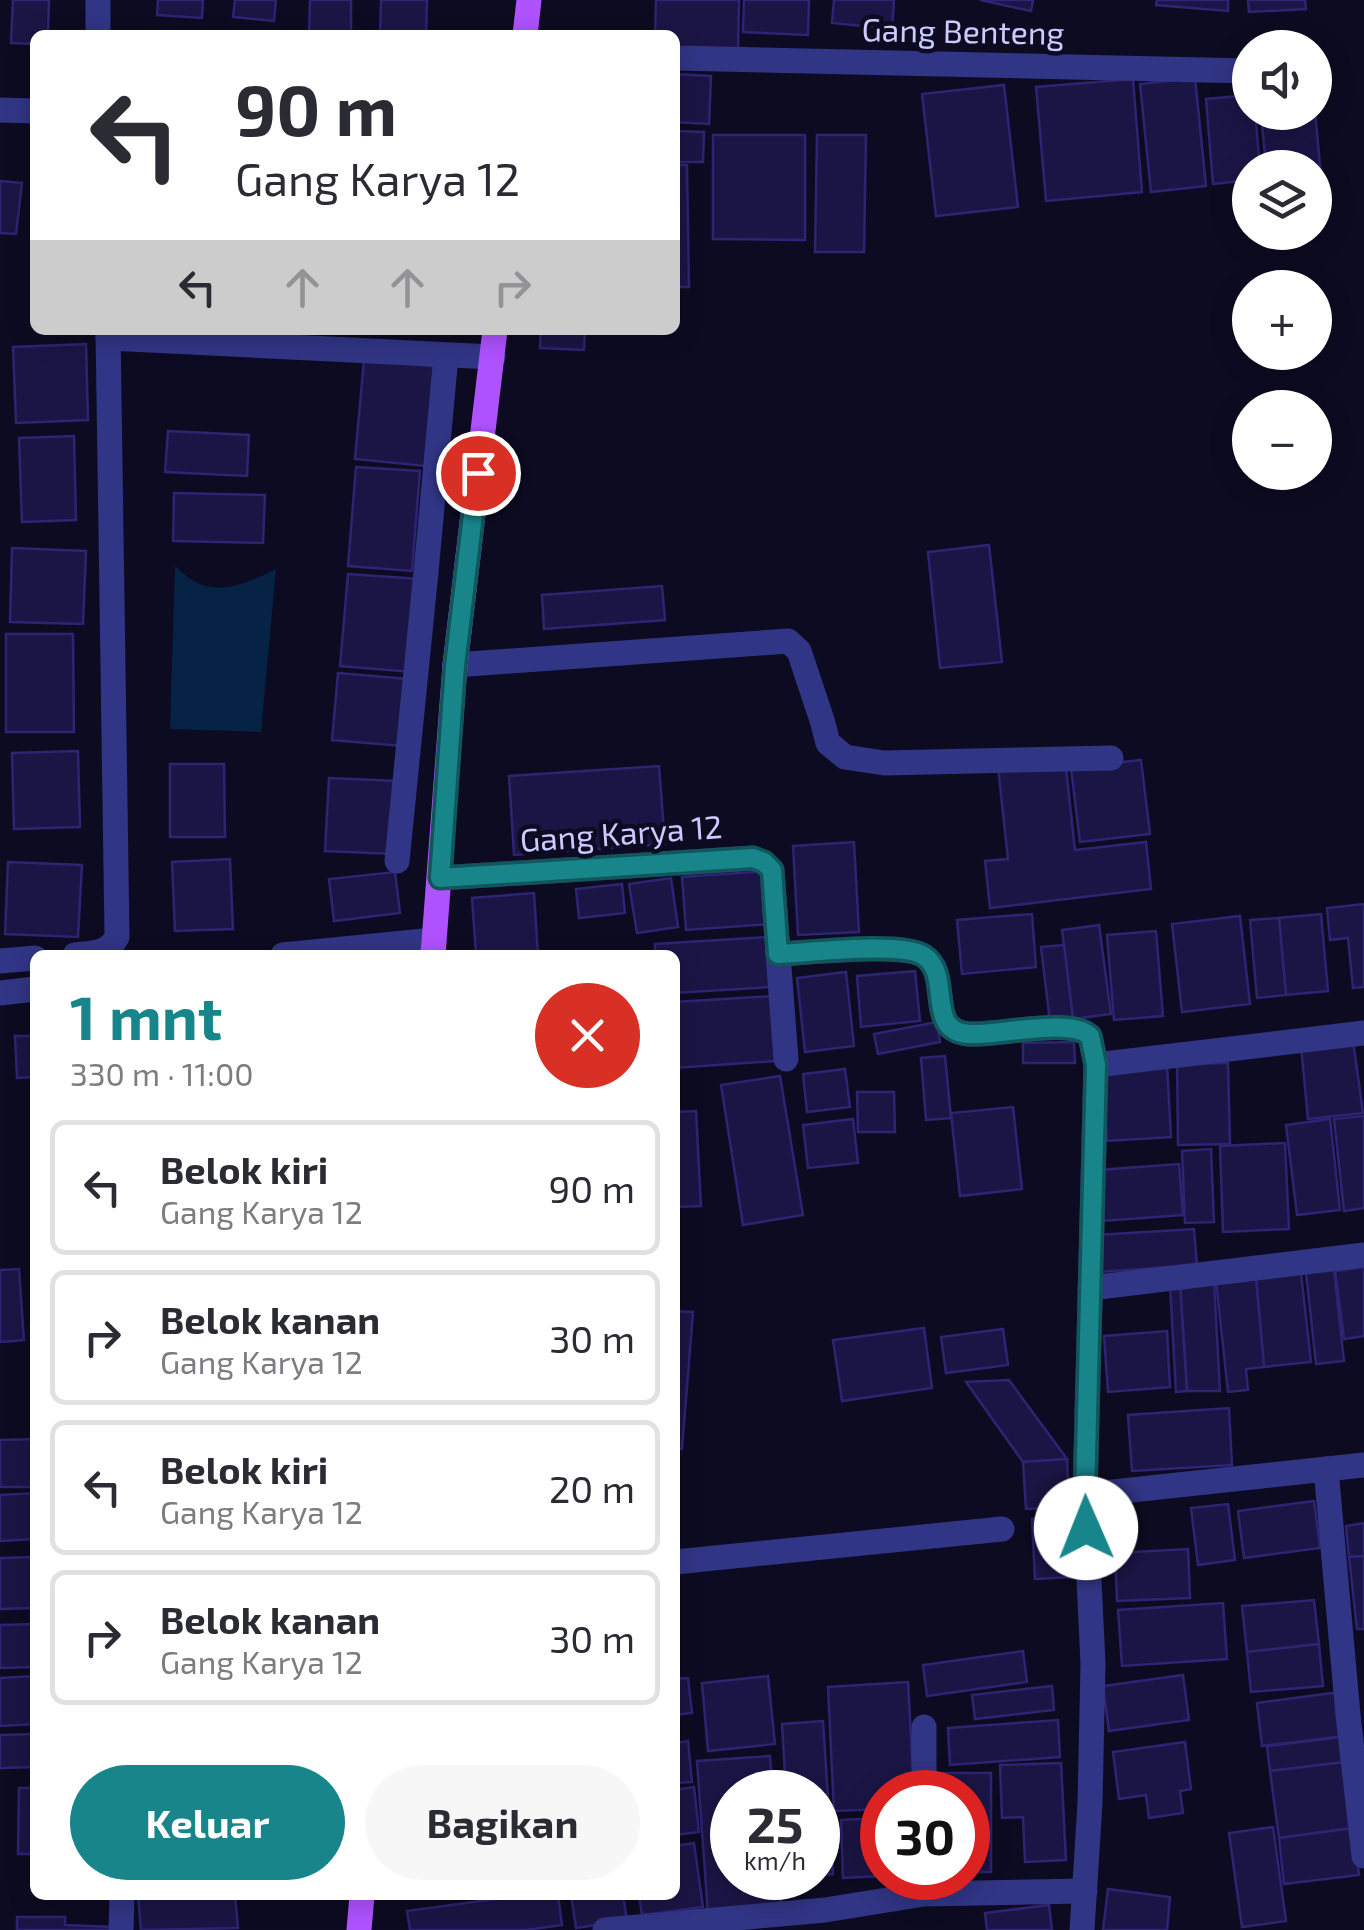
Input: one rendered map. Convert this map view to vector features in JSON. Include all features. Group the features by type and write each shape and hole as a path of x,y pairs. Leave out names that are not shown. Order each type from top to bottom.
{"main road":[{"path":"526,30 529,0"},
{"path":"434,947 455,666 495,335"},
{"path":"360,1930 362,1900"}],"street":[{"path":"98,0 98,30"},
{"name":"Gang Benteng","path":"680,58 1232,71"},
{"path":"0,110 30,110"},
{"path":"105,950 117,937 108,335"},
{"path":"123,335 493,357"},
{"path":"396,861 446,356"},
{"path":"455,666 788,641 799,651 828,743 845,757 884,762 1111,758"},
{"name":"Gang Karya 12","path":"440,878 753,858 772,870 778,954"},
{"path":"377,950 434,947"},
{"path":"786,1059 778,954 913,951 926,957 934,967 944,1023 952,1030 970,1034 1022,1028 1086,1032 1090,1036 1096,1065 1085,1494 1093,1664 1082,1930"},
{"path":"0,962 30,959"},
{"path":"0,993 30,989"},
{"path":"1096,1065 1364,1033"},
{"path":"1090,1288 1364,1255"},
{"path":"1085,1494 1364,1465"},
{"path":"1326,1469 1364,1856"},
{"path":"680,1561 1002,1529"},
{"path":"924,1727 924,1770"},
{"path":"990,1888 1085,1891"},
{"path":"121,1930 122,1900"},
{"path":"606,1930 826,1920 884,1900"}],"water":[{"path":"175,566 195,582 215,588 247,582 276,569 261,732 170,729"}],"building":[{"path":"13,0 49,0 48,30 30,30 30,44 11,43"},
{"path":"158,0 203,0 202,18 157,15"},
{"path":"235,0 276,0 274,21 233,17"},
{"path":"310,0 351,0 351,30 309,30"},
{"path":"381,0 427,0 426,30 380,30"},
{"path":"656,0 739,0 738,50 680,49 680,30 655,30"},
{"path":"744,0 809,0 808,35 743,32"},
{"path":"834,0 894,0 892,29 832,23"},
{"path":"980,0 1033,0 1031,11"},
{"path":"1157,0 1228,0 1228,11 1156,5"},
{"path":"1248,0 1305,0 1306,9 1249,12"},
{"path":"680,74 711,76 709,124 680,122"},
{"path":"1195,78 1206,186 1151,192 1140,84"},
{"path":"1133,79 1142,192 1046,201 1036,87"},
{"path":"1004,85 1018,207 936,216 922,94"},
{"path":"1232,97 1232,130 1257,130 1258,150 1232,150 1232,182 1213,184 1206,99"},
{"path":"1263,130 1317,130 1319,150 1264,150"},
{"path":"680,131 704,132 703,162 680,162"},
{"path":"713,135 805,135 805,240 713,239"},
{"path":"817,135 866,135 864,252 815,252"},
{"path":"680,165 687,165 689,287 680,287"},
{"path":"0,181 22,183 16,234 0,233"},
{"path":"541,335 585,335 584,350 540,348"},
{"path":"86,344 88,420 16,423 13,347"},
{"path":"364,360 434,366 425,466 355,459"},
{"path":"168,431 249,435 247,476 165,472"},
{"path":"74,436 76,520 22,522 19,438"},
{"path":"356,467 420,471 412,571 348,566"},
{"path":"174,493 265,495 263,543 173,541"},
{"path":"989,545 1002,662 940,668 928,552"},
{"path":"12,548 86,551 83,624 10,622"},
{"path":"348,574 420,579 412,672 340,666"},
{"path":"662,586 665,620 544,629 542,595"},
{"path":"6,634 73,634 74,732 6,732"},
{"path":"338,673 408,679 402,746 332,740"},
{"path":"78,751 80,827 14,829 12,753"},
{"path":"1065,759 1075,850 1146,842 1151,889 990,908 985,861 1008,859 998,767"},
{"path":"1141,760 1150,834 1080,842 1071,768"},
{"path":"170,764 224,764 225,837 170,837"},
{"path":"659,766 665,844 514,855 509,776"},
{"path":"329,778 398,781 394,854 325,851"},
{"path":"854,842 859,932 798,935 793,846"},
{"path":"230,859 233,929 175,931 172,862"},
{"path":"8,862 82,865 78,937 5,934"},
{"path":"767,871 770,924 686,930 682,877"},
{"path":"395,872 400,913 334,921 329,879"},
{"path":"671,878 678,927 637,933 629,884"},
{"path":"622,884 625,913 579,918 576,889"},
{"path":"534,893 538,950 476,950 472,898"},
{"path":"1364,904 1364,987 1353,988 1348,938 1330,940 1327,908"},
{"path":"1032,914 1036,967 962,974 957,920"},
{"path":"1321,914 1328,991 1286,995 1279,918"},
{"path":"1240,916 1250,1004 1182,1012 1172,924"},
{"path":"1279,918 1286,995 1257,998 1250,920"},
{"path":"1099,925 1111,1014 1073,1019 1062,930"},
{"path":"1156,931 1163,1016 1114,1020 1107,935"},
{"path":"768,937 771,987 680,993 680,950 655,950 655,944"},
{"path":"1064,945 1073,1019 1050,1022 1041,947"},
{"path":"915,971 920,1021 861,1027 857,976"},
{"path":"846,972 854,1046 805,1052 797,978"},
{"path":"773,996 776,1061 680,1068 680,1002"},
{"path":"937,1022 940,1042 878,1054 874,1034"},
{"path":"15,1036 30,1036 30,1077 17,1078"},
{"path":"1353,1040 1363,1113 1308,1119 1301,1046"},
{"path":"1074,1042 1075,1063 1023,1063 1023,1043"},
{"path":"945,1056 951,1118 926,1120 921,1058"},
{"path":"1228,1063 1230,1144 1178,1145 1177,1064"},
{"path":"1167,1064 1171,1137 1107,1141 1103,1068"},
{"path":"845,1069 850,1107 807,1112 803,1074"},
{"path":"780,1076 803,1215 743,1225 721,1085"},
{"path":"857,1092 894,1092 895,1132 858,1132"},
{"path":"1013,1107 1022,1189 960,1196 951,1113"},
{"path":"696,1111 701,1206 680,1207 680,1112"},
{"path":"1364,1116 1364,1208 1344,1211 1334,1119"},
{"path":"853,1119 858,1163 808,1168 803,1125"},
{"path":"1330,1119 1340,1210 1297,1215 1286,1125"},
{"path":"1285,1143 1289,1229 1223,1232 1220,1146"},
{"path":"1211,1149 1214,1222 1185,1223 1182,1151"},
{"path":"1179,1164 1183,1215 1102,1221 1098,1170"},
{"path":"1194,1229 1197,1265 1099,1272 1097,1235"},
{"path":"1364,1267 1364,1336 1344,1339 1335,1271"},
{"path":"19,1269 24,1340 0,1342 0,1270"},
{"path":"1334,1269 1344,1361 1316,1364 1306,1273"},
{"path":"1301,1273 1311,1362 1264,1367 1256,1278"},
{"path":"1256,1278 1264,1367 1246,1369 1248,1390 1228,1392 1216,1281"},
{"path":"1214,1281 1220,1391 1187,1391 1180,1284"},
{"path":"1180,1284 1187,1391 1176,1392 1170,1285"},
{"path":"680,1311 693,1312 680,1449"},
{"path":"924,1328 932,1388 842,1401 833,1340"},
{"path":"1003,1329 1008,1365 946,1373 941,1337"},
{"path":"1167,1331 1170,1387 1108,1392 1104,1336"},
{"path":"1009,1380 1067,1459 1023,1462 966,1382"},
{"path":"1229,1408 1232,1465 1132,1471 1128,1415"},
{"path":"30,1439 30,1487 0,1487 0,1440"},
{"path":"1067,1459 1069,1507 1026,1509 1023,1462"},
{"path":"30,1493 30,1539 0,1541 0,1495"},
{"path":"1314,1501 1320,1548 1244,1558 1238,1511"},
{"path":"1228,1504 1235,1560 1198,1565 1191,1508"},
{"path":"1069,1517 1073,1577 1035,1579 1032,1519"},
{"path":"1364,1523 1364,1556 1349,1557 1346,1526"},
{"path":"1188,1549 1190,1598 1117,1601 1115,1553"},
{"path":"1364,1556 1364,1629 1357,1629 1349,1557"},
{"path":"30,1557 30,1608 0,1609 0,1558"},
{"path":"1314,1600 1319,1644 1247,1652 1242,1606"},
{"path":"1223,1603 1227,1659 1122,1666 1118,1610"},
{"path":"30,1624 30,1667 0,1668 0,1625"},
{"path":"1319,1644 1323,1686 1251,1692 1247,1652"},
{"path":"1023,1651 1027,1682 927,1696 923,1665"},
{"path":"1183,1675 1189,1720 1109,1731 1103,1686"},
{"path":"30,1676 30,1724 0,1726 0,1678"},
{"path":"768,1676 775,1744 708,1751 702,1683"},
{"path":"688,1678 692,1713 680,1714 680,1679"},
{"path":"908,1682 913,1770 860,1770 860,1810 840,1811 840,1770 832,1770 828,1687"},
{"path":"1052,1686 1054,1710 975,1719 972,1695"},
{"path":"1340,1692 1345,1736 1262,1746 1257,1703"},
{"path":"1058,1720 1060,1757 950,1765 948,1728"},
{"path":"823,1721 826,1770 785,1770 782,1724"},
{"path":"30,1734 30,1767 0,1768 0,1735"},
{"path":"1341,1737 1345,1762 1270,1771 1267,1746"},
{"path":"688,1741 692,1782 680,1783 680,1742"},
{"path":"1185,1742 1191,1789 1180,1791 1183,1813 1149,1818 1146,1795 1119,1799 1113,1752"},
{"path":"770,1756 771,1770 710,1770 710,1900 780,1900 781,1908 708,1914 697,1761"},
{"path":"1345,1762 1353,1828 1279,1838 1270,1771"},
{"path":"1061,1763 1066,1860 1025,1862 1023,1817 1002,1818 1000,1765"},
{"path":"990,1773 991,1773 990,1872"},
{"path":"694,1787 699,1832 680,1834 680,1789"},
{"path":"19,1788 30,1788 30,1854 18,1854"},
{"path":"860,1819 860,1877 843,1878 841,1820"},
{"path":"1273,1827 1286,1921 1242,1927 1229,1833"},
{"path":"1353,1828 1359,1875 1284,1884 1279,1838"},
{"path":"694,1843 703,1907 642,1915 640,1900 680,1900 680,1845"},
{"path":"1108,1889 1170,1897 1167,1930 1103,1930"},
{"path":"138,1900 235,1900 238,1928 141,1930"},
{"path":"488,1900 559,1900 562,1925 526,1930 410,1930 407,1911"},
{"path":"572,1900 624,1900 627,1920 576,1928"},
{"path":"1049,1905 1052,1930 987,1930 985,1913"},
{"path":"17,1917 65,1917 65,1925 116,1930 17,1930"}],"route":[{"path":"478,473 455,666 440,878 753,858 772,870 778,954 913,951 926,957 934,967 944,1023 952,1030 970,1034 1022,1028 1080,1030 1090,1036 1096,1065 1086,1528"}]}
